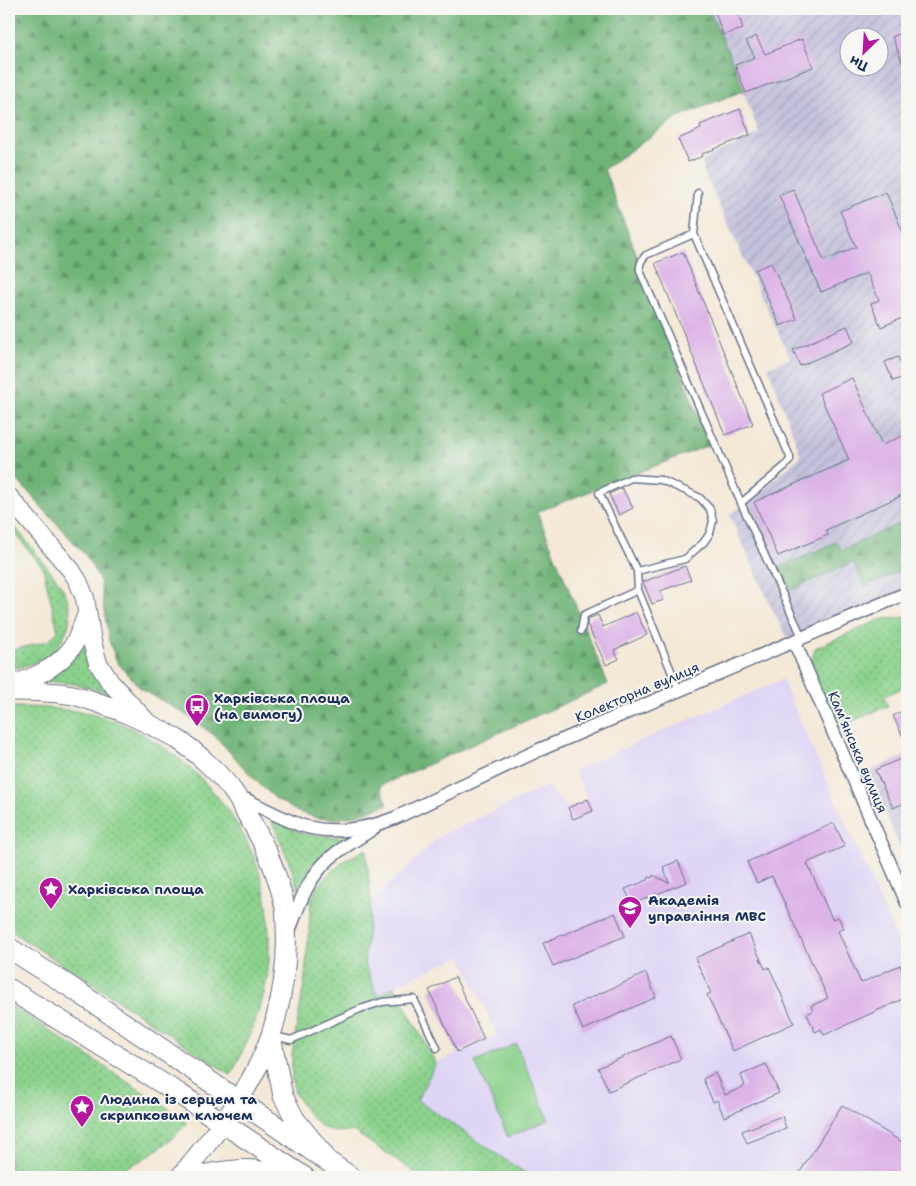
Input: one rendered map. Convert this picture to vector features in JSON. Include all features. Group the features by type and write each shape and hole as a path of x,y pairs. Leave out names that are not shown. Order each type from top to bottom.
{"highway":[{"path":"9,948 72,988 351,1177"},
{"path":"9,989 178,1093 304,1177"}],"main road":[{"path":"9,497 71,570 85,598 92,642 98,663 110,682 147,723"},
{"path":"9,686 35,677 62,659 77,638 87,614"},
{"path":"9,691 37,691 74,696 108,706 147,723 178,740 210,766 234,794 261,840 277,877 285,909 287,938 284,976 271,1036 255,1072 239,1101 180,1177"},
{"path":"271,1036 283,1096 295,1119 331,1164"},
{"path":"189,1177 256,1170 287,1177"}],"street":[{"name":"Колекторна вулиця","path":"234,794 301,825 324,830 348,830 380,824 539,750 907,592"},
{"name":"Камʼянська вулиця","path":"798,639 907,903"},
{"name":"Колекторна вулиця","path":"287,938 301,899 319,869 338,852 380,824"}],"lane":[{"path":"698,194 694,234 790,456 790,460 785,466 741,503"},
{"path":"694,234 646,255 640,264 640,271 798,639"},
{"path":"637,571 685,559 704,542 710,533 713,521 710,509 700,498 661,480 632,478 599,494 637,571 638,590 679,690"},
{"path":"581,631 584,615 638,590"},
{"path":"271,1036 292,1040 360,1008 382,1002 414,1000 437,1048"}],"shaded area":[{"path":"707,9 907,9 907,588 788,639 773,611 729,514 748,503 801,456 768,367 790,358 705,175 702,161 759,133"},
{"name":"Академія управління МВС","path":"782,679 907,962 907,1177 531,1177 417,1100 436,1063 497,1035 461,956 394,986 378,998 364,963 371,902 440,836 547,786 568,808 588,799 574,770"},
{"path":"907,755 907,863 867,772"}],"green space":[{"path":"9,9 709,9 745,90 678,117 604,169 709,445 537,512 608,684 380,786 388,804 358,815 338,819 317,818 298,812 276,799 258,783 214,735 180,711 141,689 117,662 109,641 100,581 86,556 9,471"},
{"path":"9,520 60,584 66,594 70,615 63,638 53,651 33,663 9,669 9,651 48,641 58,631 43,568 9,526"},
{"path":"907,520 907,568 865,587 853,562 787,592 776,569 837,542 841,550"},
{"path":"907,615 907,686 884,696 888,706 834,729 810,666 815,648 882,619 900,618"},
{"path":"85,639 112,694 75,684 44,681"},
{"path":"9,708 59,709 102,717 131,728 159,744 185,764 209,787 229,812 246,840 258,870 266,900 269,925 269,967 266,986 258,1012 231,1075 9,930"},
{"path":"271,820 304,834 336,837 351,836 323,854 312,865 298,889 292,869"},
{"path":"366,849 371,902 364,963 378,997 394,986 436,1063 417,1100 531,1177 422,1177 353,1131 334,1132 321,1127 306,1111 295,1094 292,1080 292,1055 305,977 311,901 318,885 331,872 347,859"},
{"path":"9,1004 181,1117 187,1124 145,1158 107,1174 94,1177 9,1177"},
{"path":"516,1044 549,1120 508,1137 475,1062"}],"building":[{"path":"714,9 737,9 743,29 723,35"},
{"path":"907,30 907,73 892,37"},
{"path":"756,36 765,54 802,39 813,67 746,93 735,65 755,57 746,41"},
{"path":"740,109 750,135 702,154 703,156 688,162 678,139 701,129 700,125"},
{"path":"793,189 824,261 856,247 840,211 886,192 907,242 907,316 881,327 871,304 879,300 867,273 821,292 779,195"},
{"path":"683,252 753,424 725,435 655,263"},
{"path":"771,263 797,319 780,326 755,270"},
{"path":"847,326 854,342 800,366 793,350"},
{"path":"898,357 906,376 893,381 885,362"},
{"path":"852,378 882,445 907,434 907,493 826,530 828,535 778,556 754,502 849,460 819,393"},
{"path":"622,488 633,508 619,515 609,494"},
{"path":"685,566 691,580 660,591 664,600 652,604 643,582"},
{"path":"636,612 647,635 614,650 619,659 606,665 587,624 588,619 598,615 603,627"},
{"path":"907,709 907,745 893,716"},
{"path":"907,756 907,802 893,808 875,770"},
{"path":"588,799 593,811 573,819 568,808"},
{"path":"834,823 845,846 807,863 832,919 838,917 844,928 838,931 861,983 900,965 907,982 907,997 824,1035 821,1029 815,1032 807,1014 813,1011 811,1006 828,998 772,876 757,883 747,862"},
{"path":"678,861 687,882 632,904 625,889 648,880 649,877 652,878 653,875 669,883 663,867"},
{"path":"615,913 625,936 553,966 543,943"},
{"path":"749,934 765,969 769,967 794,1023 733,1051 707,995 711,993 695,958"},
{"path":"646,973 656,997 583,1030 572,1006"},
{"path":"455,977 484,1039 457,1052 429,990"},
{"path":"671,1036 681,1059 609,1091 598,1068"},
{"path":"766,1064 779,1093 724,1117 717,1100 713,1102 703,1079 715,1073 725,1095 745,1086 741,1075"},
{"path":"842,1105 907,1145 907,1167 901,1177 797,1177"},
{"path":"782,1116 786,1128 747,1143 742,1131"}],"place":[{"name":"Харківська площа (на вимогу)","path":"197,727"},
{"name":"Харківська площа","path":"51,910"},
{"name":"Академія управління МВС","path":"630,929"},
{"name":"Людина із серцем та скрипковим ключем","path":"82,1128"}]}
